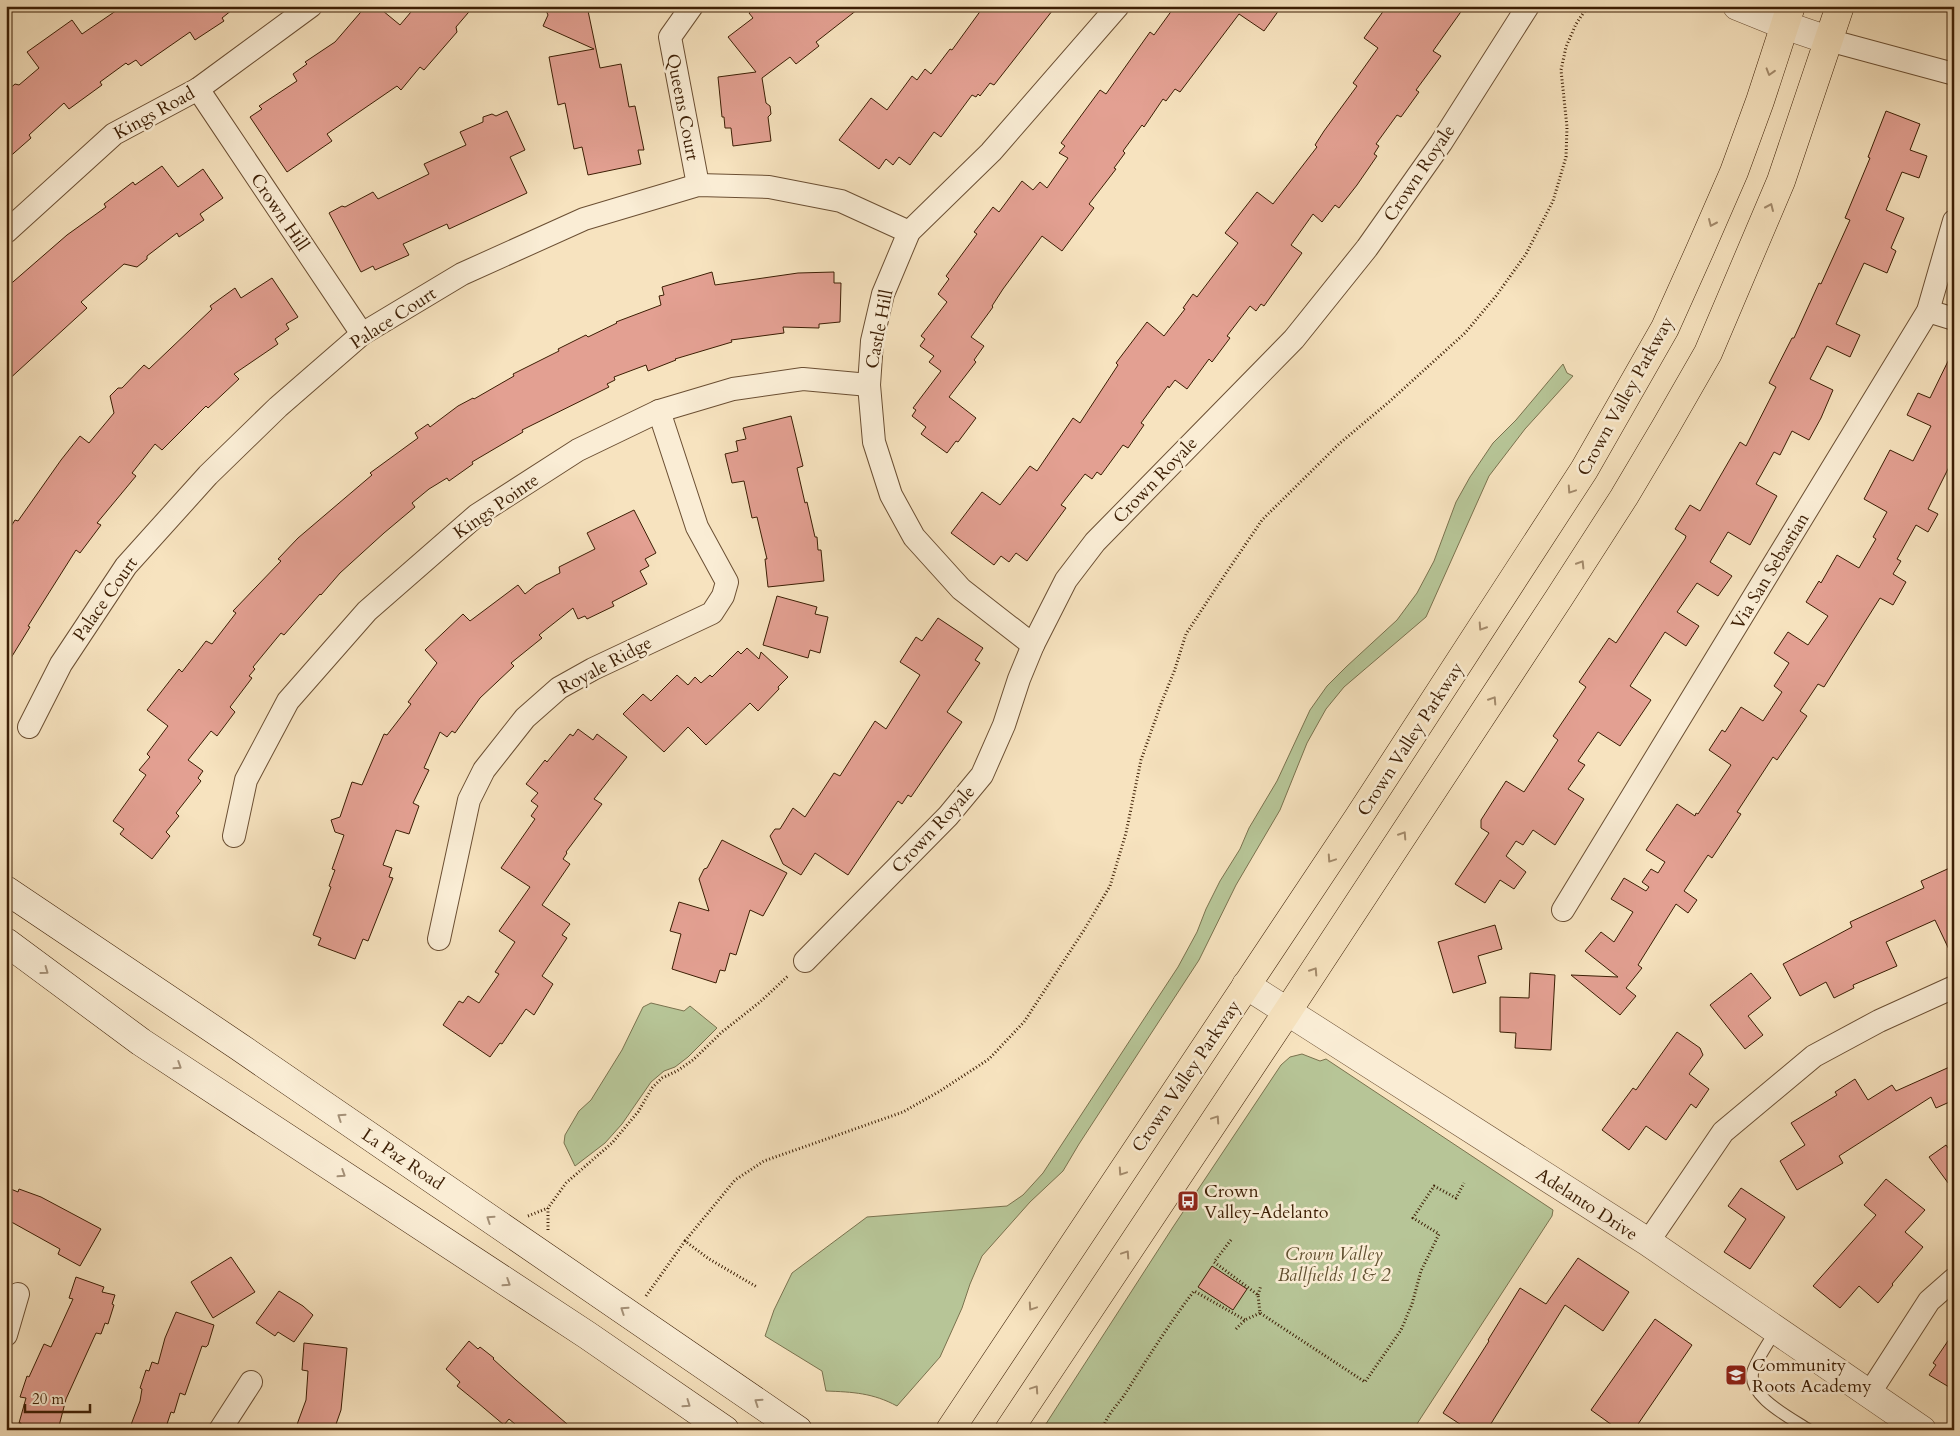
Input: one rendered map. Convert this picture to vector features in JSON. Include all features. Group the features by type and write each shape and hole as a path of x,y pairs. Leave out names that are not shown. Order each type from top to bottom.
{"main road":[{"path":"1737,6 1788,16 1828,40"},
{"path":"1009,1430 1581,565 1628,490 1708,353 1781,181 1840,6"},
{"name":"Crown Valley Parkway","path":"950,1430 1358,818 1584,470 1665,328 1734,172 1788,16"},
{"name":"La Paz Road","path":"6,890 798,1430"},
{"path":"6,942 141,1042 602,1346 725,1430"},
{"name":"Adelanto Drive","path":"1246,986 1648,1242 1922,1430"}],"street":[{"name":"Kings Road","path":"6,232 114,134 198,89 311,6"},
{"name":"Queens Court","path":"692,6 670,37 698,185"},
{"name":"Castle Hill","path":"1033,645 961,589 914,538 891,495 874,442 869,384 872,341 882,294 909,232 991,152 1118,6"},
{"name":"Crown Royale","path":"805,961 948,816 982,775 1004,725 1033,645 1066,580 1095,542 1294,339 1367,248 1441,142 1528,6"},
{"path":"1828,40 1954,74"},
{"name":"Crown Hill","path":"198,89 362,334"},
{"name":"Palace Court","path":"29,726 61,664 126,566 222,462 278,407 362,334 462,274 584,219 698,185 769,187 841,201 909,232"},
{"name":"Via San Sebastian","path":"1563,910 1928,311 1954,220"},
{"path":"1928,311 1954,319"},
{"name":"Kings Pointe","path":"234,836 246,780 288,701 367,611 477,515 578,450 659,411 733,389 803,379 869,384"},
{"name":"Royale Ridge","path":"439,939 469,800 484,770 525,718 559,688 593,669 712,613 723,596 727,582 697,527 659,411"},
{"path":"1648,1242 1724,1132 1814,1056 1878,1021 1954,987"},
{"path":"1869,1394 1929,1301 1954,1279"},
{"path":"6,1335 18,1294"},
{"path":"220,1430 251,1382"}],"lane":[{"path":"1776,1330 1753,1372 1753,1384 1762,1398 1808,1430"}],"path":[{"path":"646,1296 685,1241 735,1180 764,1161 903,1112 940,1092 988,1059 1024,1022 1084,930 1110,886 1126,833 1142,760 1186,634 1218,585 1262,520 1340,443 1390,401 1465,333 1496,296 1526,254 1553,201 1566,157 1566,127 1560,70 1566,47 1576,24 1588,6"},
{"path":"527,1217 548,1208 566,1183 612,1143 638,1112 657,1083 693,1060 722,1032 760,1002 805,961"},
{"path":"1261,1285 1258,1295 1260,1312 1365,1382 1401,1330 1412,1304 1421,1271 1439,1234 1413,1218 1434,1186 1456,1198 1464,1183"},
{"path":"548,1208 548,1230"},
{"path":"1231,1240 1214,1262 1258,1295"},
{"path":"685,1241 709,1259 757,1287"},
{"path":"1103,1430 1104,1423 1124,1396 1146,1358 1194,1291 1245,1320"},
{"path":"1236,1329 1245,1320 1260,1312"}],"green space":[{"path":"1563,364 1567,373 1573,376 1525,429 1489,476 1426,617 1344,687 1326,709 1307,743 1280,810 1236,885 1199,960 1063,1171 1030,1202 982,1256 940,1357 897,1406 880,1398 863,1394 826,1391 822,1371 765,1336 774,1310 792,1273 867,1217 1007,1206 1023,1195 1043,1173 1178,967 1197,932 1220,881 1240,849 1249,828 1277,781 1310,710 1327,686 1397,620 1417,593 1434,561 1456,502 1470,477 1493,443 1516,420"},
{"path":"651,1003 684,1011 690,1006 717,1028 688,1057 675,1067 664,1071 651,1082 622,1124 605,1143 575,1166 564,1143 565,1135 579,1111 591,1100 622,1050 643,1007"},
{"name":"Crown Valley Ballfields 1 & 2","path":"1302,1054 1320,1061 1326,1059 1553,1210 1552,1216 1413,1430 1042,1430 1173,1227 1281,1065 1290,1057"}],"building":[{"path":"123,6 237,6 222,18 224,21 195,40 190,32 141,66 136,60 128,65 126,63 100,82 102,85 69,109 64,103 29,135 31,138 6,160 6,97 9,95 8,90 15,84 19,85 39,68 27,52 72,20 82,34"},
{"path":"366,6 377,6 400,25 416,6 474,6 456,27 457,32 424,70 420,67 401,90 397,86 327,134 332,141 287,172 250,117 262,109 259,106 297,81 293,74 307,64 305,62 335,42"},
{"path":"544,6 587,6 600,68 621,64 629,107 635,106 644,150 638,150 641,164 588,175 582,147 574,149 565,103 558,105 549,57 594,49 543,26 548,15"},
{"path":"758,6 862,6 816,42 819,46 796,64 790,57 762,78 766,103 770,106 771,114 768,117 771,141 733,146 731,128 725,128 724,117 722,117 718,77 756,72 728,37 753,18 749,13"},
{"path":"984,6 1056,6 994,85 990,83 980,96 978,94 976,97 972,95 941,137 934,132 910,165 899,157 893,165 886,159 879,169 839,140 871,98 887,110 912,76 917,80 925,69 931,74 950,49 952,50"},
{"path":"1175,6 1282,6 1264,31 1239,14 1180,92 1175,89 1166,101 1163,99 1144,127 1142,125 1123,151 1125,153 1114,168 1116,169 1089,204 1094,208 1062,251 1042,236 971,337 984,346 974,360 976,362 949,397 976,418 947,453 921,434 926,427 912,416 916,410 913,408 941,371 929,362 934,356 920,346 925,339 921,336 947,302 938,294 949,279 946,276 977,234 974,232 993,207 999,212 1022,181 1033,190 1040,182 1047,188 1068,158 1059,153 1065,146 1061,143 1100,90 1106,94 1150,32 1154,35"},
{"path":"1387,6 1465,6 1433,51 1441,56 1416,90 1419,92 1401,117 1397,115 1376,144 1379,146 1374,154 1377,156 1357,185 1339,208 1335,205 1322,222 1313,214 1291,245 1302,253 1264,306 1261,304 1256,311 1250,306 1227,336 1230,338 1212,362 1209,359 1187,389 1175,380 1169,388 1168,386 1141,423 1144,425 1128,448 1123,445 1101,475 1097,472 1092,479 1085,474 1061,505 1066,508 1027,561 1016,553 1009,562 1001,556 994,565 951,533 982,492 1000,505 1030,466 1037,471 1073,418 1080,423 1118,365 1116,363 1147,322 1164,336 1185,309 1183,308 1193,294 1197,297 1238,243 1225,233 1257,192 1273,204 1317,147 1315,145 1324,131 1357,86 1353,83 1378,48 1364,38"},
{"path":"507,111 525,150 510,157 527,193 449,229 447,224 403,244 409,255 375,270 373,266 361,272 329,213 373,192 378,199 429,174 424,164 466,145 460,132 483,122 483,117 492,114 496,116"},
{"path":"1886,111 1920,124 1910,150 1927,156 1919,178 1902,172 1886,210 1904,218 1891,248 1896,251 1887,273 1864,263 1836,324 1860,335 1850,357 1827,346 1810,379 1833,390 1821,418 1809,440 1792,431 1780,455 1774,452 1756,484 1777,496 1750,545 1728,532 1710,562 1732,576 1718,596 1697,583 1677,612 1699,626 1686,646 1665,632 1630,686 1651,700 1620,746 1598,732 1578,761 1585,765 1568,789 1584,799 1555,845 1533,830 1523,845 1516,841 1506,856 1526,872 1514,889 1500,880 1485,903 1455,884 1489,833 1481,828 1481,820 1506,781 1524,792 1558,740 1553,736 1586,687 1579,682 1609,638 1616,643 1685,539 1686,536 1675,529 1690,505 1700,511 1740,442 1746,446 1776,387 1769,383 1792,338 1794,338 1819,283 1821,284 1850,220 1845,218 1870,158 1868,157"},
{"path":"162,166 178,187 203,169 223,198 200,214 204,220 179,237 177,233 147,256 147,259 137,267 124,264 81,302 87,308 6,382 6,288 67,235 106,207 104,204 133,182 135,185"},
{"path":"712,272 715,285 798,273 834,272 834,283 841,283 840,322 819,324 819,328 783,327 784,333 731,340 732,342 675,359 648,371 646,365 614,377 615,380 607,384 609,387 522,430 523,432 472,462 473,464 449,481 447,478 429,489 412,503 415,507 340,573 284,635 281,633 253,667 255,669 249,676 252,678 230,707 235,712 217,736 211,731 188,760 203,771 198,778 201,781 176,813 179,816 166,832 170,836 152,859 120,834 124,829 113,821 146,775 139,770 150,757 147,754 168,726 147,710 179,669 182,672 206,641 212,644 236,613 233,611 281,561 278,559 298,538 372,475 370,473 418,438 415,433 428,424 430,427 458,406 514,376 513,374 559,351 558,349 586,335 588,337 616,322 661,305 659,296 664,295 662,287"},
{"path":"272,278 298,317 286,324 289,329 275,339 278,344 234,374 239,379 208,408 206,406 162,450 155,444 132,473 136,476 97,523 101,525 80,553 76,550 28,626 30,627 6,666 6,534 15,520 18,521 80,436 89,443 114,413 110,396 118,388 122,388 144,365 149,369 212,309 210,306 235,288 241,298"},
{"path":"1954,349 1954,457 1928,509 1938,514 1928,532 1916,525 1897,559 1901,561 1893,574 1906,582 1893,605 1880,598 1824,687 1818,684 1800,711 1807,716 1777,760 1773,757 1737,812 1741,814 1712,858 1708,855 1684,891 1697,900 1688,913 1676,904 1638,965 1642,968 1626,988 1636,996 1620,1015 1571,975 1618,977 1585,951 1601,932 1614,942 1633,912 1611,899 1624,878 1646,891 1649,887 1642,882 1651,869 1658,873 1665,862 1646,850 1677,804 1695,816 1696,813 1698,814 1731,765 1709,750 1722,730 1725,732 1741,707 1763,721 1782,692 1774,686 1789,663 1774,653 1788,632 1808,645 1828,616 1806,602 1819,581 1821,583 1837,555 1859,568 1876,539 1873,537 1887,512 1864,499 1890,450 1913,461 1931,426 1907,415 1918,393 1930,398"},
{"path":"791,416 803,466 797,468 805,503 807,502 815,537 817,537 818,550 821,550 824,581 768,587 765,559 767,559 757,517 752,518 744,481 732,483 725,454 738,451 736,441 746,439 743,428"},
{"path":"634,510 656,553 645,559 649,566 640,571 647,584 612,602 614,606 587,619 585,616 578,619 573,608 539,635 542,638 511,663 514,666 480,698 455,733 452,731 447,737 440,732 424,768 429,770 413,803 419,806 409,834 396,830 383,865 392,868 389,877 393,878 368,941 363,939 355,959 318,945 321,938 313,935 331,887 329,886 335,870 332,869 344,835 335,832 331,820 340,817 352,782 362,785 384,734 387,735 411,704 408,702 437,663 425,650 463,614 470,621 518,585 525,594 536,585 560,573 559,567 595,549 587,533"},
{"path":"777,596 817,607 815,614 828,617 820,653 810,650 808,658 763,645"},
{"path":"938,618 983,648 975,660 980,663 947,712 962,722 911,797 908,795 902,804 898,801 848,875 815,853 801,875 783,864 770,836 775,829 780,829 793,808 805,817 834,773 840,776 875,721 886,729 920,675 900,662 916,637 922,641"},
{"path":"747,648 759,659 761,652 788,677 758,711 750,703 706,745 688,727 664,752 623,714 643,694 651,701 677,675 688,685 695,677 701,683 710,675 712,677 738,651 741,654"},
{"path":"578,729 593,740 597,734 627,757 594,799 602,804 566,852 563,859 570,864 542,905 570,924 562,935 567,938 542,976 553,984 534,1015 526,1009 502,1044 500,1043 490,1057 443,1025 459,1001 463,1003 468,996 479,1003 499,974 495,972 515,942 499,931 530,887 501,868 535,819 531,816 538,806 531,801 538,793 526,784 545,760 547,762 570,734 573,736"},
{"path":"722,840 787,873 763,916 750,910 736,955 730,953 725,971 720,970 716,983 672,969 681,934 670,931 679,902 709,911 699,879"},
{"path":"1954,866 1954,960 1935,920 1886,942 1897,966 1853,985 1854,988 1834,998 1826,982 1800,996 1783,964 1852,927 1850,922 1924,888 1921,881"},
{"path":"1495,925 1502,949 1478,956 1486,983 1453,993 1438,942"},
{"path":"1530,973 1555,975 1551,1050 1515,1048 1516,1033 1500,1032 1500,997 1529,998"},
{"path":"1751,973 1771,998 1748,1016 1763,1035 1745,1049 1710,1005"},
{"path":"1677,1032 1700,1048 1703,1055 1689,1074 1709,1089 1696,1108 1691,1104 1666,1140 1646,1126 1629,1150 1602,1130 1633,1088 1636,1090"},
{"path":"1954,1065 1954,1100 1936,1108 1931,1097 1839,1156 1843,1163 1797,1190 1780,1161 1805,1145 1791,1123 1837,1095 1835,1092 1855,1079 1868,1100 1892,1085 1896,1091"},
{"path":"1946,1145 1954,1156 1954,1191 1929,1157"},
{"path":"1886,1179 1925,1210 1905,1232 1923,1247 1878,1303 1859,1286 1840,1308 1813,1286 1876,1215 1864,1205"},
{"path":"6,1187 18,1192 19,1189 41,1197 101,1229 80,1266 58,1254 60,1249 6,1219"},
{"path":"1741,1188 1785,1217 1750,1269 1724,1252 1746,1219 1728,1206"},
{"path":"231,1257 255,1292 213,1318 191,1282"},
{"path":"1578,1258 1629,1292 1603,1331 1565,1305 1487,1430 1469,1430 1443,1413 1520,1288 1546,1304"},
{"path":"1212,1266 1247,1289 1233,1310 1198,1287"},
{"path":"76,1277 104,1287 102,1292 115,1295 108,1324 105,1323 101,1334 96,1333 66,1399 58,1430 20,1430 21,1423 19,1423 26,1398 20,1397 27,1376 29,1377 44,1344 51,1347 73,1299 69,1298"},
{"path":"279,1291 303,1306 313,1315 294,1342 278,1332 275,1336 256,1323"},
{"path":"176,1312 214,1325 208,1345 206,1347 202,1346 185,1395 180,1393 174,1413 171,1412 165,1430 129,1430 140,1401 142,1389 140,1388 146,1370 149,1371 152,1362 158,1364 165,1338"},
{"path":"1655,1319 1692,1345 1634,1430 1619,1430 1591,1410"},
{"path":"1954,1332 1954,1390 1929,1375 1936,1365 1933,1363"},
{"path":"469,1341 478,1349 480,1347 494,1358 516,1380 574,1430 522,1430 509,1419 504,1425 457,1386 460,1382 446,1369"},
{"path":"304,1343 347,1348 341,1410 334,1430 295,1430 306,1400 308,1371 302,1370"}],"place":[{"name":"Crown Valley-Adelanto","path":"1188,1201"},
{"name":"Community Roots Academy","path":"1736,1375"}]}
